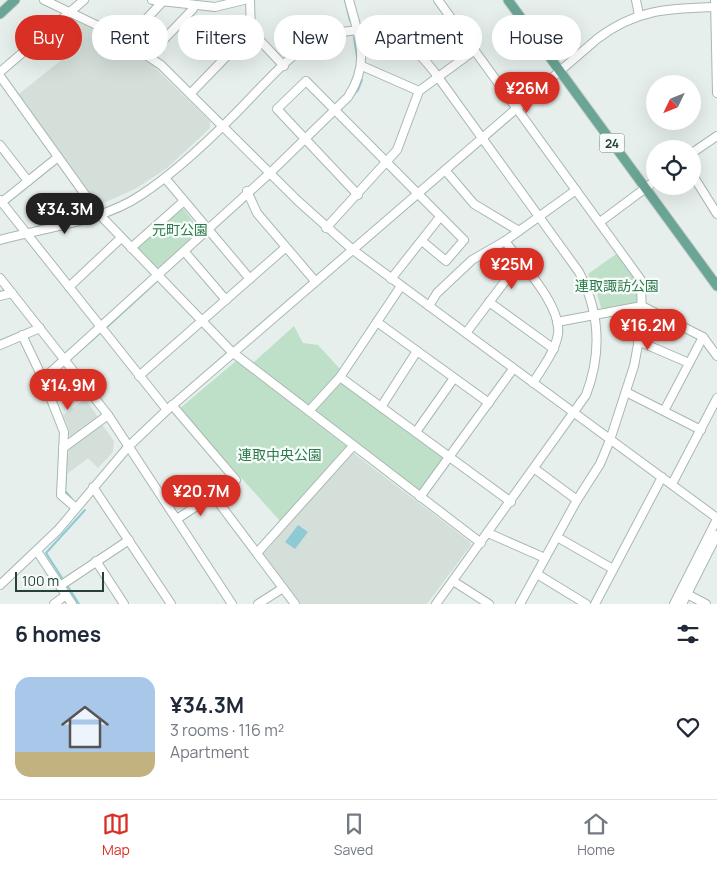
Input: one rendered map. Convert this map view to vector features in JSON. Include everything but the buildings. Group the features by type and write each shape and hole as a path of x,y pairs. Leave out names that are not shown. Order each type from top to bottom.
{"main road":[{"path":"0,14 15,0"},
{"name":"24","path":"508,0 717,286"}],"street":[{"path":"44,0 92,23"},
{"path":"0,72 84,0"},
{"path":"152,0 194,5 244,0"},
{"path":"250,0 250,15"},
{"path":"349,0 356,26"},
{"path":"438,0 449,15"},
{"path":"636,0 639,14"},
{"path":"151,15 164,1"},
{"path":"0,585 37,551 128,447 170,408 232,352 606,32 639,14 715,4 717,93"},
{"path":"168,35 193,9 194,5"},
{"path":"0,240 99,214 139,197 165,178 223,126 284,66 317,39 356,30"},
{"path":"264,45 284,66"},
{"path":"153,60 191,93 326,228 352,250 717,518 674,604"},
{"path":"191,93 223,60"},
{"path":"43,379 270,172 348,97 357,84 362,66 361,60"},
{"path":"426,60 579,272 588,290 595,315 598,341 594,370 586,395 575,413 436,604"},
{"path":"326,228 358,195 396,150 419,91 461,60"},
{"path":"482,60 640,276 642,323 626,392 610,440 600,464 577,500 520,604"},
{"path":"362,66 419,91"},
{"path":"0,76 99,214 232,352 481,543"},
{"path":"358,195 277,109 306,81 464,240 446,261 422,241"},
{"path":"701,148 717,136"},
{"path":"0,145 28,181"},
{"path":"58,158 1,201 139,376 236,477 236,480 177,519"},
{"path":"445,170 474,204 519,231"},
{"path":"165,178 250,279"},
{"path":"600,222 645,188"},
{"path":"701,188 716,211"},
{"path":"429,306 437,293 472,260 505,241 576,190"},
{"path":"247,191 257,213 315,282"},
{"path":"131,248 184,201"},
{"path":"391,279 440,217"},
{"path":"69,287 122,238"},
{"path":"505,241 547,298 554,310 557,322 558,333 554,348 533,383"},
{"path":"139,376 285,248"},
{"path":"184,251 226,300"},
{"path":"466,333 508,276 523,266"},
{"path":"0,278 108,415 232,604"},
{"path":"309,411 340,377 401,286"},
{"path":"0,296 12,292"},
{"path":"489,302 554,348"},
{"path":"557,322 642,306 702,337 717,356"},
{"path":"377,322 489,403"},
{"path":"0,345 40,328"},
{"path":"22,335 43,379 64,432 61,495 76,508"},
{"path":"664,411 702,337"},
{"path":"638,341 689,363"},
{"path":"381,407 417,351"},
{"path":"420,497 450,458 513,368"},
{"path":"340,377 511,502"},
{"path":"416,432 454,378"},
{"path":"626,392 701,430"},
{"path":"672,484 717,398"},
{"path":"63,448 108,415"},
{"path":"257,553 353,446"},
{"path":"535,469 577,500"},
{"path":"595,604 662,477"},
{"path":"93,487 171,604"},
{"path":"213,495 295,604"},
{"path":"488,533 545,558"},
{"path":"682,604 717,535"},
{"path":"557,537 613,569"},
{"path":"60,586 129,540"},
{"path":"37,551 72,604"},
{"path":"96,561 124,604"},
{"path":"537,574 586,604"},
{"path":"453,581 489,604"},
{"path":"258,604 283,588"},
{"path":"687,594 706,604"},
{"path":"54,604 66,595"}],"shaded area":[{"path":"82,24 92,29 92,60 144,60 153,66 210,121 210,128 167,168 135,189 99,205 19,94 61,60 82,60"},
{"path":"85,399 99,418 70,440 69,429 63,415"},
{"path":"101,423 114,441 113,452 98,468 88,458 67,474 69,448"},
{"path":"352,452 470,542 471,545 427,604 299,604 262,555"}],"green space":[{"name":"元町公園","path":"181,206 201,231 157,269 137,247"},
{"name":"連取諏訪公園","path":"619,252 638,278 639,304 602,311 596,290 588,274"},
{"path":"294,326 303,343 318,345 341,370 309,407 253,363"},
{"name":"連取中央公園","path":"236,361 346,446 347,449 281,522 179,409"},
{"path":"342,381 444,456 445,459 421,491 419,492 314,410"}],"water":[{"path":"298,525 308,532 295,549 285,542"}],"waterway":[{"path":"345,0 350,21"},
{"path":"354,37 356,50"},
{"path":"341,109 358,90 362,80"},
{"path":"107,327 156,282"},
{"path":"75,355 99,334"},
{"path":"50,377 50,386 68,434"},
{"path":"67,451 65,491 72,499"},
{"path":"64,581 46,553 85,510"},
{"path":"67,585 79,604"}]}
